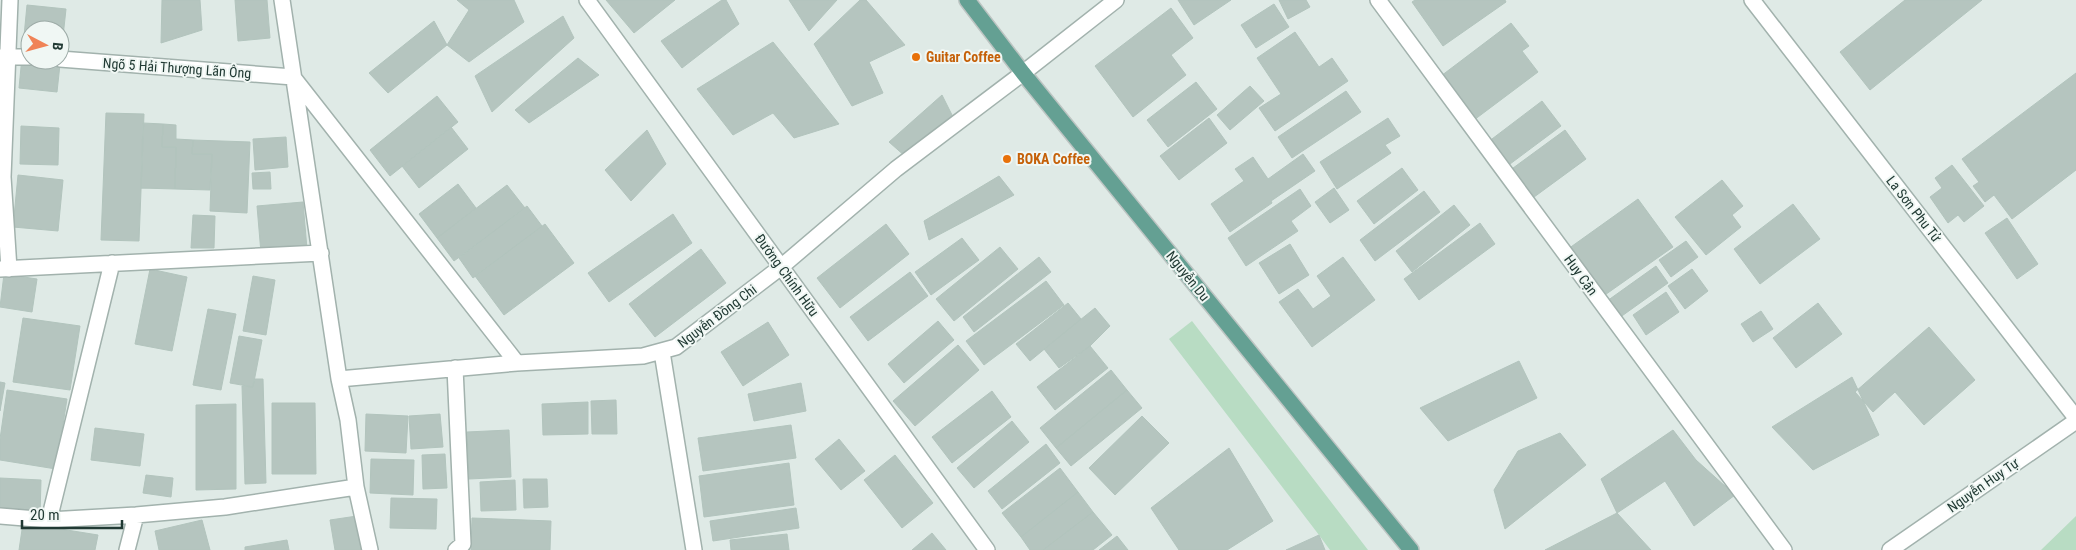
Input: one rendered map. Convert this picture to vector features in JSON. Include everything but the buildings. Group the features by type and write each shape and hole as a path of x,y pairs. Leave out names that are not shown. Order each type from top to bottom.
{"main road":[{"name":"Nguyễn Du","path":"967,0 1023,73 1410,550"}],"street":[{"path":"10,0 4,56 4,269 320,253"},
{"path":"282,0 339,380 348,420 356,487 370,550"},
{"name":"Đường Chính Hữu","path":"587,0 987,550"},
{"name":"Nguyễn Đồng Chi","path":"339,380 517,363 643,356 676,347 781,267 896,169 1116,0"},
{"name":"Huy Cận","path":"1378,0 1784,550"},
{"name":"La Sơn Phu Tử","path":"1752,0 2076,419"},
{"path":"4,56 20,57"},
{"name":"Ngõ 5 Hải Thượng Lãn Ông","path":"70,61 293,77"},
{"path":"293,77 517,363"},
{"path":"49,520 112,264"},
{"path":"662,352 694,550"},
{"path":"455,368 463,544 456,550"},
{"name":"Nguyễn Huy Tự","path":"1890,550 2076,419"},
{"path":"0,516 49,520 136,515 224,507 356,487"},
{"path":"127,550 136,515"}],"green space":[{"path":"1192,321 1368,550 1330,550 1169,339"},
{"path":"2076,516 2076,550 2041,550"}],"place":[{"name":"Guitar Coffee","path":"916,57"},
{"name":"BOKA Coffee","path":"1007,159"}]}
